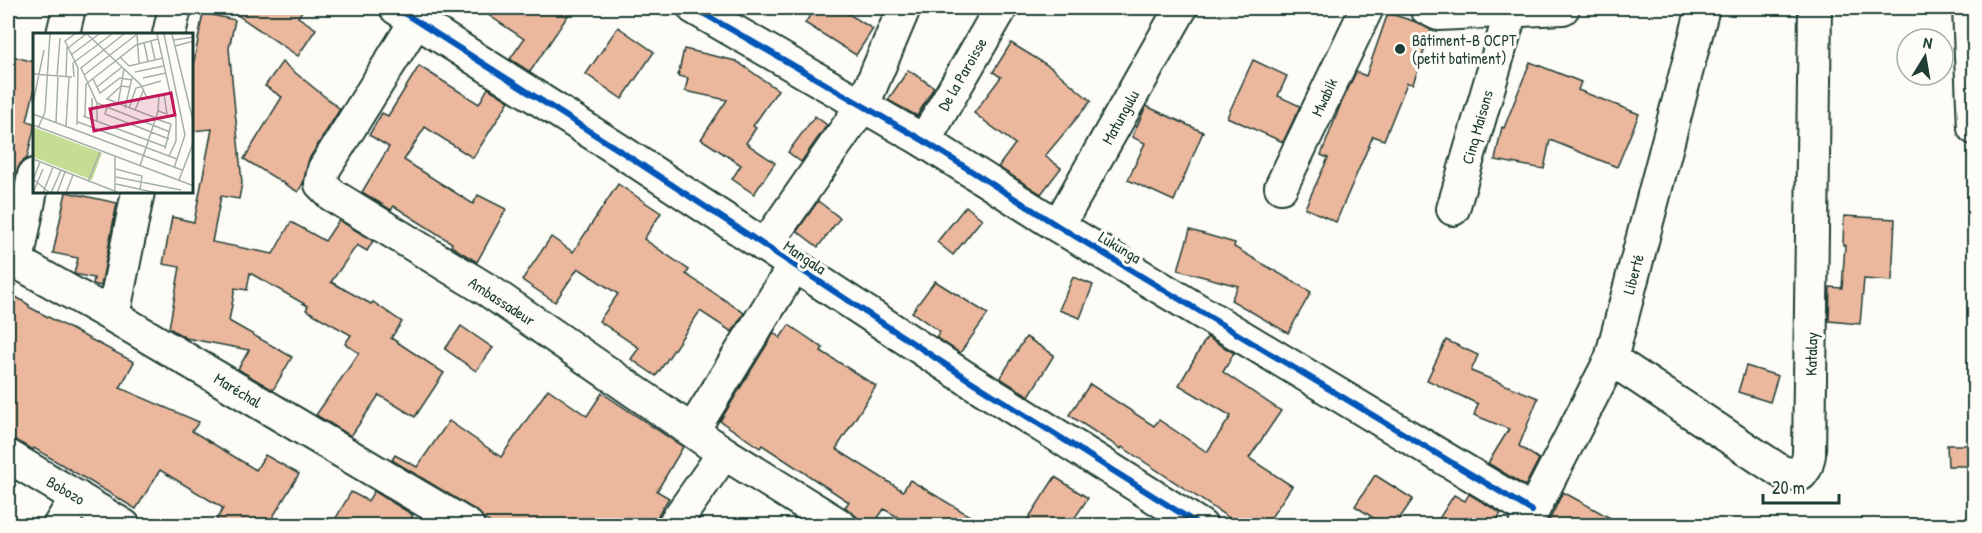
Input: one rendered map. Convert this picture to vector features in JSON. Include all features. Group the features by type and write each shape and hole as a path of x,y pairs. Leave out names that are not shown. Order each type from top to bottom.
{"street":[{"path":"63,33 69,8"},
{"path":"170,33 175,8"},
{"path":"765,246 863,105 904,8"},
{"name":"De la Paroisse","path":"924,141 1001,8"},
{"name":"Matungulu","path":"1058,225 1181,8"},
{"name":"Mwabik","path":"1281,188 1367,8"},
{"path":"1426,8 1438,14 1563,8"},
{"name":"Liberté","path":"1529,518 1611,359 1702,8"},
{"name":"Katalay","path":"1611,359 1784,473 1801,474 1806,467 1809,455 1815,8"},
{"path":"1969,8 1974,128"},
{"name":"Lukunga","path":"700,9 924,141 1529,518"},
{"name":"Cinq Maisons","path":"1453,209 1511,11"},
{"name":"Mangala","path":"406,14 966,378 1201,525"},
{"name":"Ambassadeur","path":"406,14 324,170 321,184 332,195 489,291 724,453 841,525"},
{"path":"12,260 33,179"},
{"path":"113,316 138,194"},
{"name":"Maréchal","path":"12,260 113,316 468,525"},
{"path":"693,430 794,266"},
{"path":"673,525 724,453"},
{"name":"Bobozo","path":"8,456 124,525"},
{"path":"59,525 77,497"}],"building":[{"path":"227,8 304,8 298,17 316,29 298,56"},
{"path":"478,8 573,8 530,72 510,59 524,39"},
{"path":"815,8 839,8 873,29 856,55 805,23"},
{"path":"203,13 235,20 229,48 242,183 239,199 221,196 212,242 273,254 291,222 325,241 339,220 373,241 367,251 357,245 331,282 371,304 373,302 402,322 391,338 444,373 415,417 379,395 351,436 316,415 359,353 345,344 351,335 306,310 308,306 250,273 247,290 235,288 229,321 292,357 273,390 238,369 249,350 186,338 169,328 180,267 163,264 172,217 194,222 212,129 194,131 194,61"},
{"path":"1388,13 1416,22 1431,30 1413,84 1407,83 1384,140 1373,136 1336,222 1305,208 1328,158 1321,155 1340,106 1356,72 1366,76"},
{"path":"618,27 654,52 622,99 586,74"},
{"path":"1011,43 1052,68 1091,101 1045,156 1061,168 1041,194 998,167 1015,144 974,113 1001,77 993,72"},
{"path":"684,49 736,61 778,90 753,126 756,128 746,143 775,163 754,194 732,179 741,165 701,139 727,100 685,91 688,78 678,76"},
{"path":"8,55 33,62 33,96 27,121 33,123 33,133 27,158 20,164 17,171 8,207"},
{"path":"1253,60 1287,76 1278,96 1300,106 1283,142 1227,117"},
{"path":"282,62 340,109 309,159 303,183 298,192 244,159 282,97 265,86"},
{"path":"1530,62 1581,82 1578,90 1639,114 1617,167 1550,140 1544,169 1495,160 1502,127 1504,128"},
{"path":"419,66 479,104 488,88 509,101 473,158 425,127 404,160 473,204 478,195 506,209 477,262 394,206 391,210 362,192 389,147 369,135 382,113 388,116"},
{"path":"908,70 934,87 917,116 888,100"},
{"path":"1146,106 1203,132 1174,201 1128,180 1145,143 1132,137"},
{"path":"815,116 827,125 801,162 788,152"},
{"path":"618,184 661,213 644,239 689,270 686,274 744,313 732,332 700,311 656,376 631,359 639,348 599,321 618,294 578,268 555,302 522,280 551,237 573,252"},
{"path":"66,194 117,203 101,286 93,284 94,278 74,274 78,258 53,253"},
{"path":"818,201 840,218 818,247 797,231"},
{"path":"966,206 982,219 953,255 937,242"},
{"path":"1844,216 1895,219 1892,281 1864,279 1860,324 1829,321 1830,287 1842,288 1845,245 1843,245"},
{"path":"1190,230 1235,243 1234,247 1311,292 1288,333 1231,300 1238,286 1178,270"},
{"path":"1073,277 1093,285 1080,318 1059,310"},
{"path":"935,281 988,314 960,353 936,337 940,332 912,312"},
{"path":"8,292 29,307 134,362 120,388 199,422 192,431 256,470 265,455 299,474 268,525 214,525 223,508 160,470 136,509 34,448 33,450 8,436"},
{"path":"789,325 823,348 821,351 876,386 836,449 903,491 910,480 985,525 911,525 884,509 873,525 859,525 857,517 845,507 849,502 762,445 760,448 720,421 774,333 780,338"},
{"path":"461,326 493,348 476,371 445,349"},
{"path":"1026,337 1054,355 1029,396 1000,378"},
{"path":"1207,337 1234,353 1223,372 1281,411 1249,458 1292,486 1266,525 1223,525 1229,518 1069,415 1090,384 1154,426 1159,420 1207,452 1231,416 1179,385"},
{"path":"1446,340 1478,355 1471,371 1538,398 1519,446 1539,459 1525,486 1488,463 1509,429 1474,415 1478,404 1427,380"},
{"path":"1746,366 1778,376 1770,402 1738,392"},
{"path":"548,389 587,416 602,393 683,447 657,491 669,498 652,525 494,525 477,511 392,460 395,455 417,467 449,421 501,457"},
{"path":"1947,445 1974,445 1974,466 1948,466"},
{"path":"1375,475 1413,499 1395,525 1384,525 1355,506"},
{"path":"1055,477 1088,498 1070,525 1024,525"},
{"path":"374,491 413,515 407,525 332,525 351,492 368,501"},
{"path":"1563,492 1623,525 1547,525"},
{"path":"1469,494 1501,513 1494,525 1435,525 1454,495 1465,501"}],"cycle path":[{"path":"396,8 622,152 966,378 1201,526"},
{"path":"694,8 924,141 1058,226 1532,511"}],"place":[{"name":"Bâtiment-B OCPT (petit batiment)","path":"1400,49"}]}
